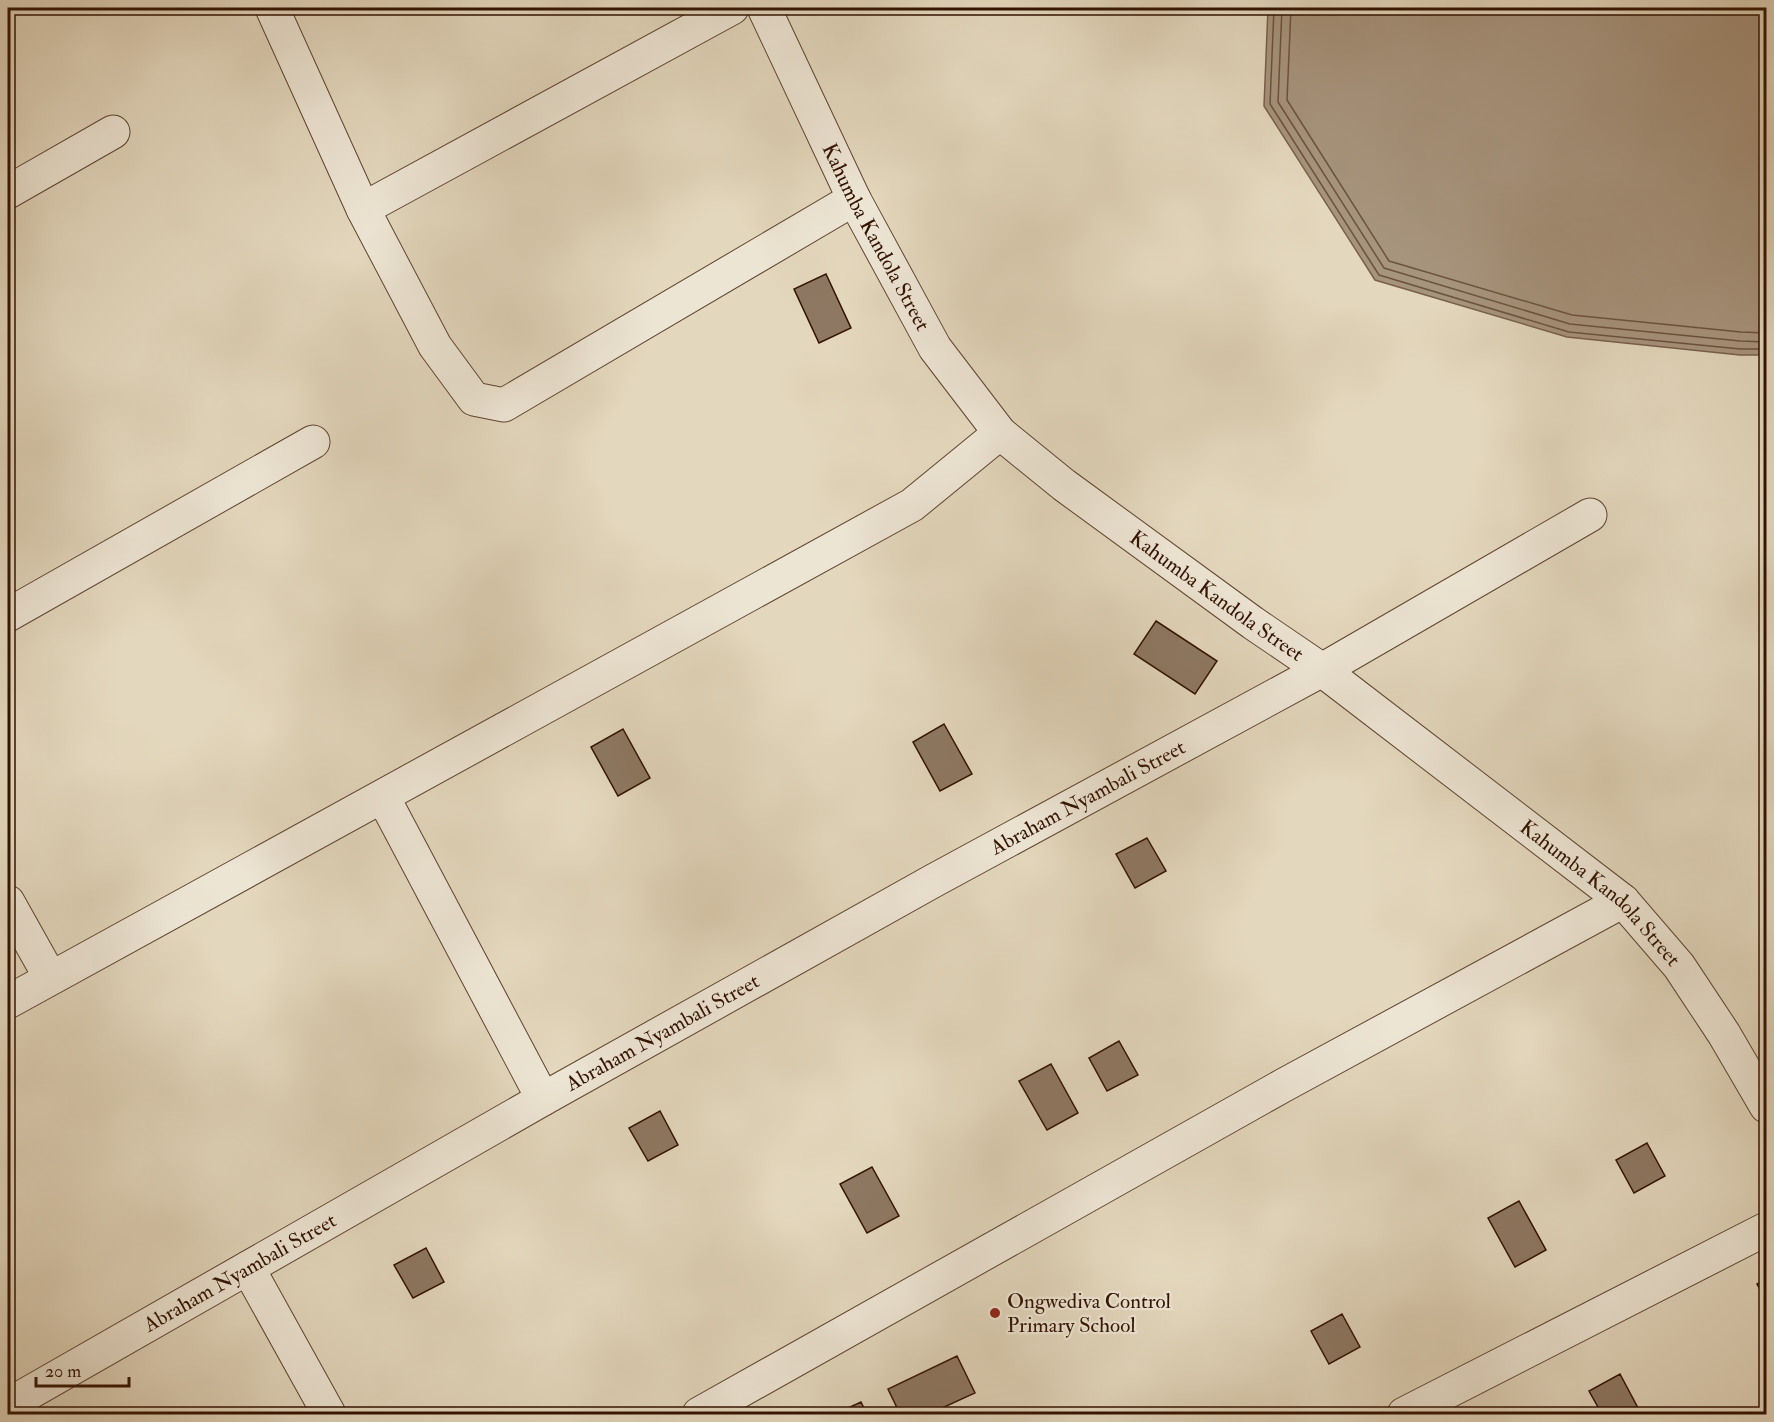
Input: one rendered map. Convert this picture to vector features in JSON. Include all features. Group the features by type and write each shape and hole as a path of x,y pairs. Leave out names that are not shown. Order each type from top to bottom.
{"street":[{"path":"272,8 363,209 435,346 474,399 504,405 854,199"},
{"path":"363,209 732,8"},
{"name":"Kahumba Kandola Street","path":"764,8 854,199 935,348 1000,434 1064,485 1253,623 1322,670 1623,901 1679,966 1724,1034 1767,1106"},
{"path":"8,192 113,132"},
{"path":"8,1002 912,505 1000,434"},
{"path":"8,615 313,442"},
{"name":"Abraham Nyambali Street","path":"8,1405 543,1099 933,881 1322,670 1590,515"},
{"path":"383,797 543,1099"},
{"path":"699,1414 1284,1085 1623,901"},
{"path":"8,902 50,977"},
{"path":"1404,1414 1767,1229"},
{"path":"248,1268 329,1414"}],"water":[{"path":"1268,8 1766,8 1766,355 1740,355 1567,337 1375,280 1264,106"}],"building":[{"path":"826,274 851,328 819,343 794,289"},
{"path":"1156,621 1217,661 1195,694 1134,654"},
{"path":"944,724 972,774 940,791 913,742"},
{"path":"623,729 650,778 618,796 591,747"},
{"path":"1147,838 1166,871 1135,888 1116,854"},
{"path":"1119,1041 1138,1075 1107,1091 1089,1058"},
{"path":"1051,1064 1078,1113 1047,1130 1019,1081"},
{"path":"660,1111 678,1145 648,1161 629,1128"},
{"path":"1647,1143 1665,1176 1634,1193 1616,1160"},
{"path":"872,1167 899,1216 867,1233 840,1184"},
{"path":"1519,1201 1546,1250 1515,1267 1488,1218"},
{"path":"426,1248 444,1282 413,1298 394,1265"},
{"path":"1766,1279 1766,1300 1757,1284"},
{"path":"1342,1314 1360,1347 1329,1364 1311,1331"},
{"path":"957,1356 975,1393 929,1414 900,1414 888,1389"},
{"path":"1620,1374 1638,1408 1625,1414 1602,1414 1589,1391"},
{"path":"861,1402 867,1414 835,1414"}],"place":[{"name":"Ongwediva Control Primary School","path":"995,1313"}]}
